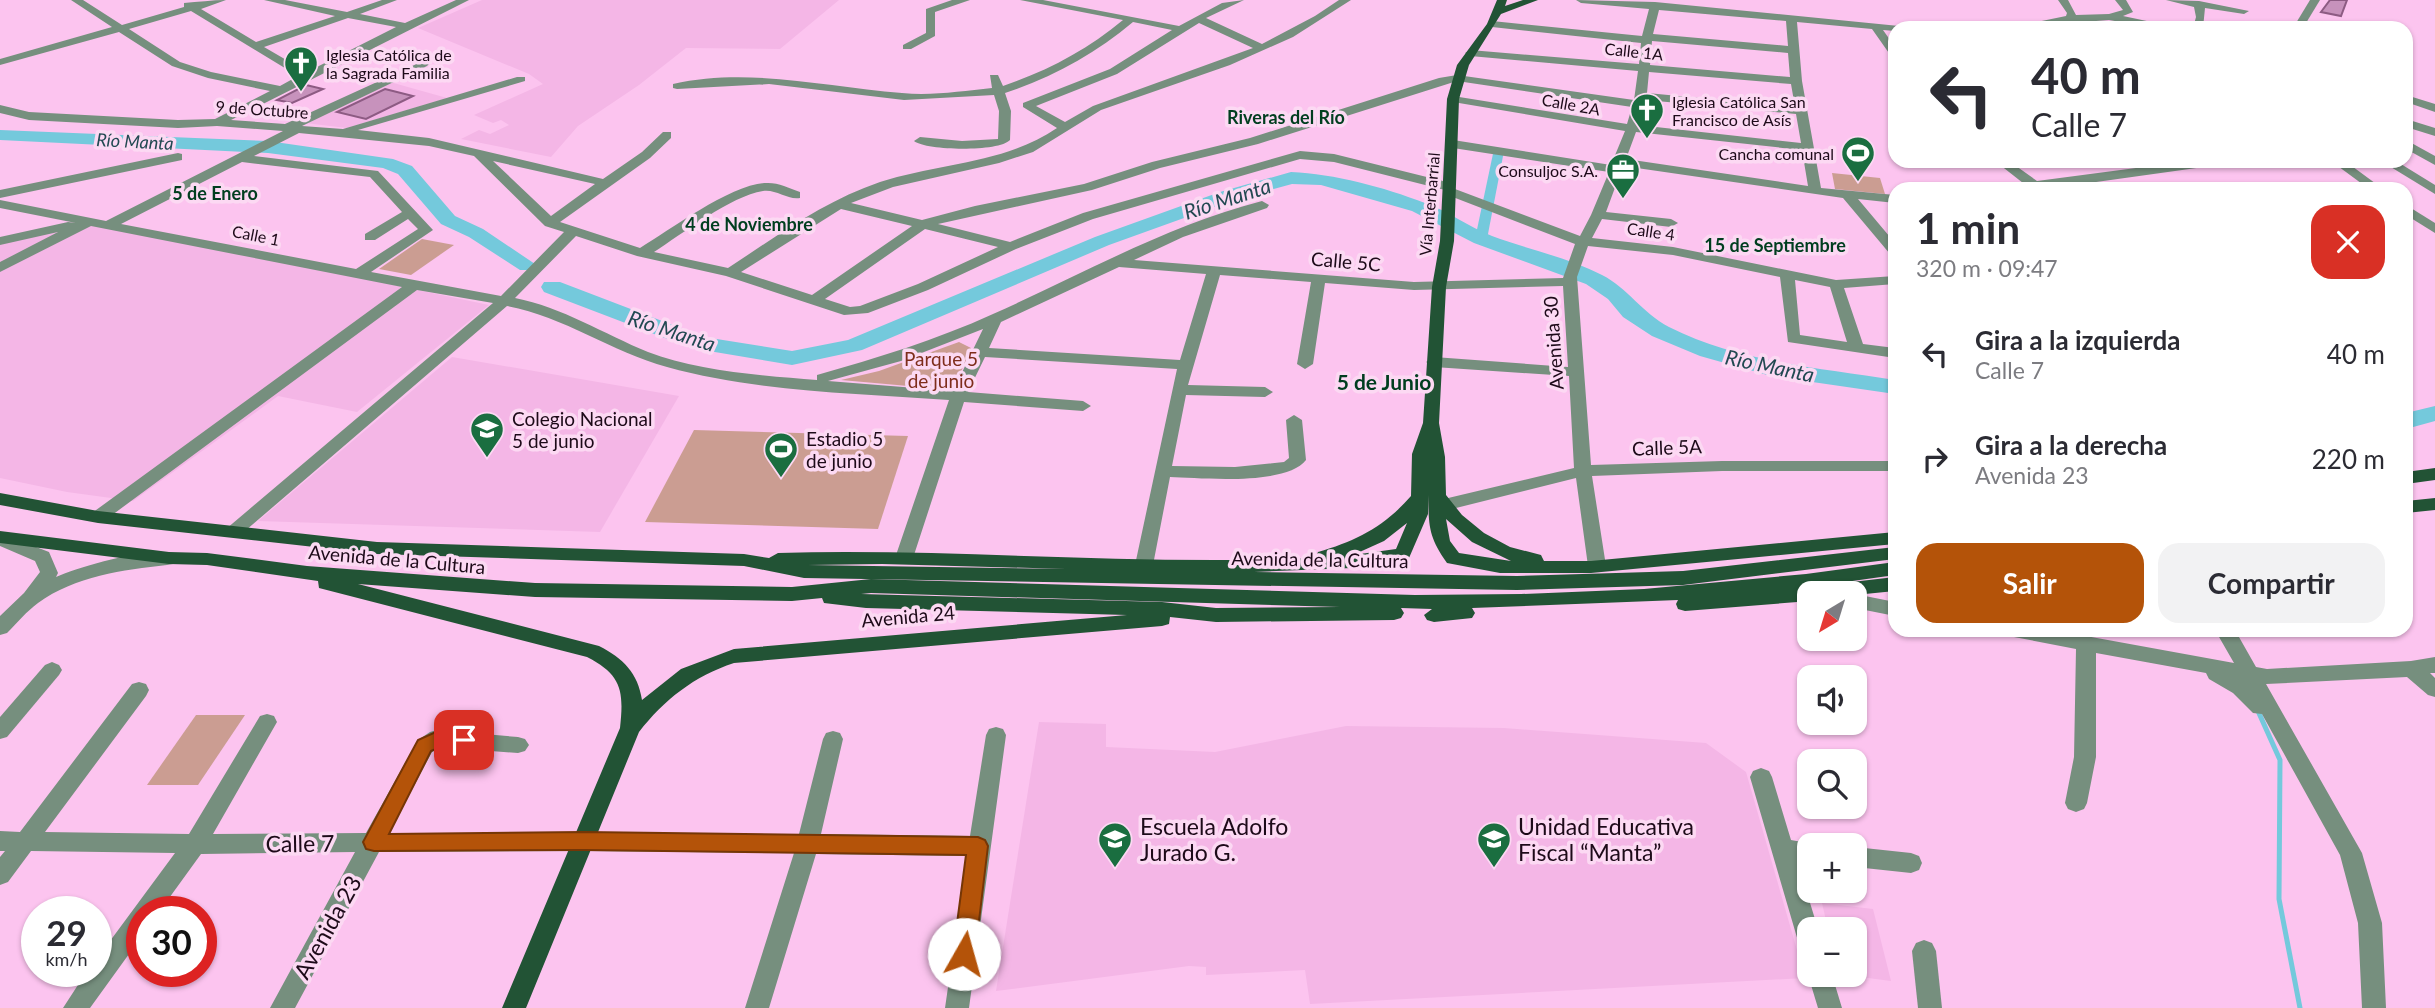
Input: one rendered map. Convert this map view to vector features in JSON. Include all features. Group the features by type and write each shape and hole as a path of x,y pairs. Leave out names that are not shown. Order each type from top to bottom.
{"main road":[{"path":"1501,5 1533,0"},
{"name":"Vía Interbarrial","path":"1453,558 1442,543 1437,528 1433,499 1437,457 1431,423 1440,287 1447,241 1453,99 1457,78 1470,53 1492,24 1501,5"},
{"path":"2413,477 2435,474"},
{"name":"Avenida de la Cultura","path":"0,499 98,517 232,533 430,551 744,560 904,558 1288,566 1350,562 1403,554"},
{"path":"1288,566 1360,546 1381,536 1433,499 1470,534 1500,551 1546,562 1594,567"},
{"name":"Vía Interbarrial","path":"1403,554 1416,525 1433,499"},
{"path":"2413,506 2435,504"},
{"name":"Avenida de la Cultura","path":"0,538 169,558 207,559 307,573 535,590 792,594 866,601 1162,609 1216,615 1426,614 1616,608 1797,595"},
{"path":"1453,558 1470,574 1472,593 1458,609 1426,614 1405,608 1386,590 1383,579 1385,569 1392,560 1403,554 1428,551 1509,567 1594,567 1888,539"},
{"name":"Avenida de la Cultura","path":"792,594 872,579 1629,582 1735,573 1888,554"},
{"name":"Avenida de la Cultura","path":"744,560 872,579 1415,602 1521,601 1669,594 1888,570"},
{"name":"Avenida 24","path":"307,573 328,584 605,657 616,664 629,682 632,708 630,728"},
{"path":"1867,587 1888,585"},
{"name":"Avenida 24","path":"514,1008 630,728 647,706 673,683 708,663 734,656 1216,615"}],"street":[{"path":"76,0 170,61 191,70 279,89"},
{"path":"180,0 304,76"},
{"path":"0,62 220,0"},
{"path":"270,0 406,26"},
{"path":"255,46 391,0"},
{"path":"217,122 304,76 464,0"},
{"path":"907,47 931,34 930,11 939,5 965,0"},
{"path":"1025,0 1179,29"},
{"path":"1005,111 1101,78 1140,57 1197,18 1239,0"},
{"path":"730,273 838,204 889,184 1025,151 1050,140 1064,127 1097,108 1262,48 1307,26 1346,0"},
{"path":"1581,0 1888,27"},
{"path":"2063,0 2072,13 2070,18"},
{"path":"2120,0 2128,8 2128,12 2141,21"},
{"path":"2171,0 2245,8"},
{"path":"2224,0 2245,8"},
{"path":"2302,21 2315,0"},
{"path":"2199,4 2201,21"},
{"name":"Avenida 30","path":"1594,567 1583,471 1570,279 1631,130 1640,100 1647,39 1655,5"},
{"path":"2109,17 2128,12"},
{"path":"2053,21 2109,17 2135,21"},
{"path":"677,86 724,81 769,81 904,97 999,91 1084,54 1103,43 1131,18"},
{"path":"1197,18 1262,48"},
{"path":"1791,19 1796,81 1815,191"},
{"path":"1492,24 1793,50"},
{"path":"1875,26 1888,44"},
{"name":"Calle 1A","path":"1470,53 1796,81"},
{"path":"110,224 423,64"},
{"path":"920,141 962,145 1001,142 1004,139 1005,111 994,77"},
{"path":"814,300 924,224 975,210 1074,190 1156,165 1254,141 1457,78 1640,100 1801,111"},
{"path":"339,132 521,79"},
{"name":"Calle 2A","path":"1453,99 1631,130 1710,140 1809,147"},
{"path":"2413,100 2435,108"},
{"path":"1027,105 1064,127"},
{"name":"9 de Octubre","path":"0,109 29,116 110,121 217,122 288,132 339,132 429,142 605,183"},
{"path":"2413,125 2435,133"},
{"path":"2413,138 2435,133"},
{"path":"479,154 550,223 646,155 667,135"},
{"path":"1453,144 1888,198"},
{"path":"2413,148 2435,161"},
{"name":"Calle 4","path":"550,223 642,253 730,273 849,312 863,310 923,287 1070,222 1300,155 1334,158 1450,191 1582,245 1614,243 1673,251 1836,284 1888,280"},
{"path":"245,156 374,174 426,230 359,274"},
{"path":"0,194 178,158"},
{"path":"2011,168 2030,182"},
{"path":"2068,182 2156,168"},
{"path":"2347,168 2368,182"},
{"path":"2398,168 2435,190"},
{"path":"642,253 703,215 756,189 777,188 795,195"},
{"path":"1847,194 1888,243"},
{"name":"Calle 1","path":"0,204 414,285 510,295 658,361 763,381 800,382"},
{"path":"838,204 1011,246"},
{"path":"800,382 896,358 995,319 1178,234 1262,205"},
{"path":"405,244 370,237 409,213"},
{"path":"2413,214 2435,229"},
{"path":"1598,215 1671,223"},
{"path":"0,241 92,220"},
{"path":"0,268 92,220"},
{"path":"232,533 510,295 573,231"},
{"name":"Calle 5C","path":"1119,263 1440,287 1570,279"},
{"path":"1144,565 1179,390 1215,269"},
{"path":"1787,275 1792,338 1888,352"},
{"path":"1305,364 1319,278"},
{"path":"1836,284 1857,348"},
{"path":"98,517 414,285"},
{"path":"904,558 958,397 995,319"},
{"path":"979,352 1185,365"},
{"path":"1434,362 1577,373"},
{"path":"800,382 1083,406"},
{"path":"1179,390 1265,393"},
{"path":"1163,471 1234,473 1288,468 1298,460 1294,420"},
{"name":"Calle 5A","path":"1433,499 1583,471 1722,466 1888,466"},
{"path":"0,538 43,557 49,573 31,598 0,628"},
{"path":"31,598 88,570 106,565 169,558"},
{"path":"1867,603 1888,608"},
{"path":"2053,637 2086,643 2116,639 2204,669 2240,687 2285,738"},
{"path":"2229,637 2351,853 2370,923 2374,1008"},
{"path":"2076,803 2085,757 2086,643"},
{"path":"2169,659 2267,677 2316,676 2435,665"},
{"path":"2410,669 2435,689"},
{"path":"0,731 52,670"},
{"path":"0,875 139,690"},
{"path":"157,896 195,844 267,722"},
{"path":"957,1008 978,846 996,735"},
{"path":"757,1008 808,843 833,739"},
{"name":"Avenida 23","path":"282,1008 425,746 432,740 518,744"},
{"path":"1760,777 1803,917"},
{"name":"Calle 7","path":"0,841 195,844 584,841 978,846"},
{"path":"1782,849 1797,851"},
{"path":"1867,858 1911,863"},
{"path":"75,1008 126,938"},
{"path":"1924,951 1930,1008"},
{"path":"1824,987 1830,1008"}],"shaded area":[{"path":"482,0 839,0 780,49 686,48 639,85 578,126 551,157 461,139 479,130 490,134 509,125 501,120 493,123 474,115 543,84 529,74 418,28"},
{"path":"390,82 447,98 347,128 305,123"},
{"path":"85,220 489,305 357,412 278,396 133,501 67,492 0,478 0,240"},
{"name":"Colegio Nacional 5 de junio","path":"452,357 679,396 600,532 258,521"},
{"name":"Unidad Educativa Fiscal “Manta”","path":"1039,722 1106,724 1106,747 1215,752 1346,726 1504,728 1706,743 1746,772 1797,950 1797,978 1310,1004 1305,970 1206,975 1206,967 1189,966 996,991"},
{"path":"1822,903 1873,909 1891,981 1867,978 1867,917 1825,917"}],"green space":[{"name":"Cancha comunal","path":"1832,173 1880,178 1885,194 1835,189"},
{"path":"422,239 454,245 411,275 379,269"},
{"name":"Parque 5 de junio","path":"959,342 971,348 953,390 841,380 879,371"},
{"name":"Estadio 5 de junio","path":"694,430 908,436 878,529 645,522"},
{"path":"196,715 245,715 198,785 147,785"}],"building":[{"path":"2330,0 2347,0 2341,16 2321,12"},
{"name":"Iglesia Católica de la Sagrada Familia","path":"306,85 323,89 292,103 277,100"},
{"path":"385,89 413,96 366,119 337,112"}],"waterway":[{"name":"Río Manta","path":"0,135 268,147 386,163 405,170 448,220 476,233 527,266"},
{"path":"1481,239 1498,151"},
{"name":"Río Manta","path":"552,287 699,343 792,358 854,345 1102,241 1227,196 1291,178 1322,179 1419,207 1481,239 1594,279 1616,294 1631,312 1660,331 1708,351 1771,369 1888,386"},
{"name":"Río Manta","path":"2413,419 2435,413"},
{"path":"2258,711 2280,760 2279,899 2300,1008"}],"place":[{"name":"Iglesia Católica de la Sagrada Familia","path":"301,93"},
{"name":"Iglesia Católica San Francisco de Asís","path":"1647,140"},
{"name":"Cancha comunal","path":"1858,183"},
{"name":"Consuljoc S.A.","path":"1623,200"},
{"name":"Colegio Nacional 5 de junio","path":"487,459"},
{"name":"Estadio 5 de junio","path":"781,479"},
{"name":"Escuela Adolfo Jurado G.","path":"1115,869"},
{"name":"Unidad Educativa Fiscal “Manta”","path":"1494,869"}],"district":[{"name":"Riveras del Río","path":"1286,117"},
{"name":"5 de Enero","path":"215,193"},
{"name":"4 de Noviembre","path":"749,224"},
{"name":"15 de Septiembre","path":"1775,245"},
{"name":"5 de Junio","path":"1384,381"}],"route":[{"path":"464,740 438,738 425,746 374,842 584,841 978,846 964,954"}]}
